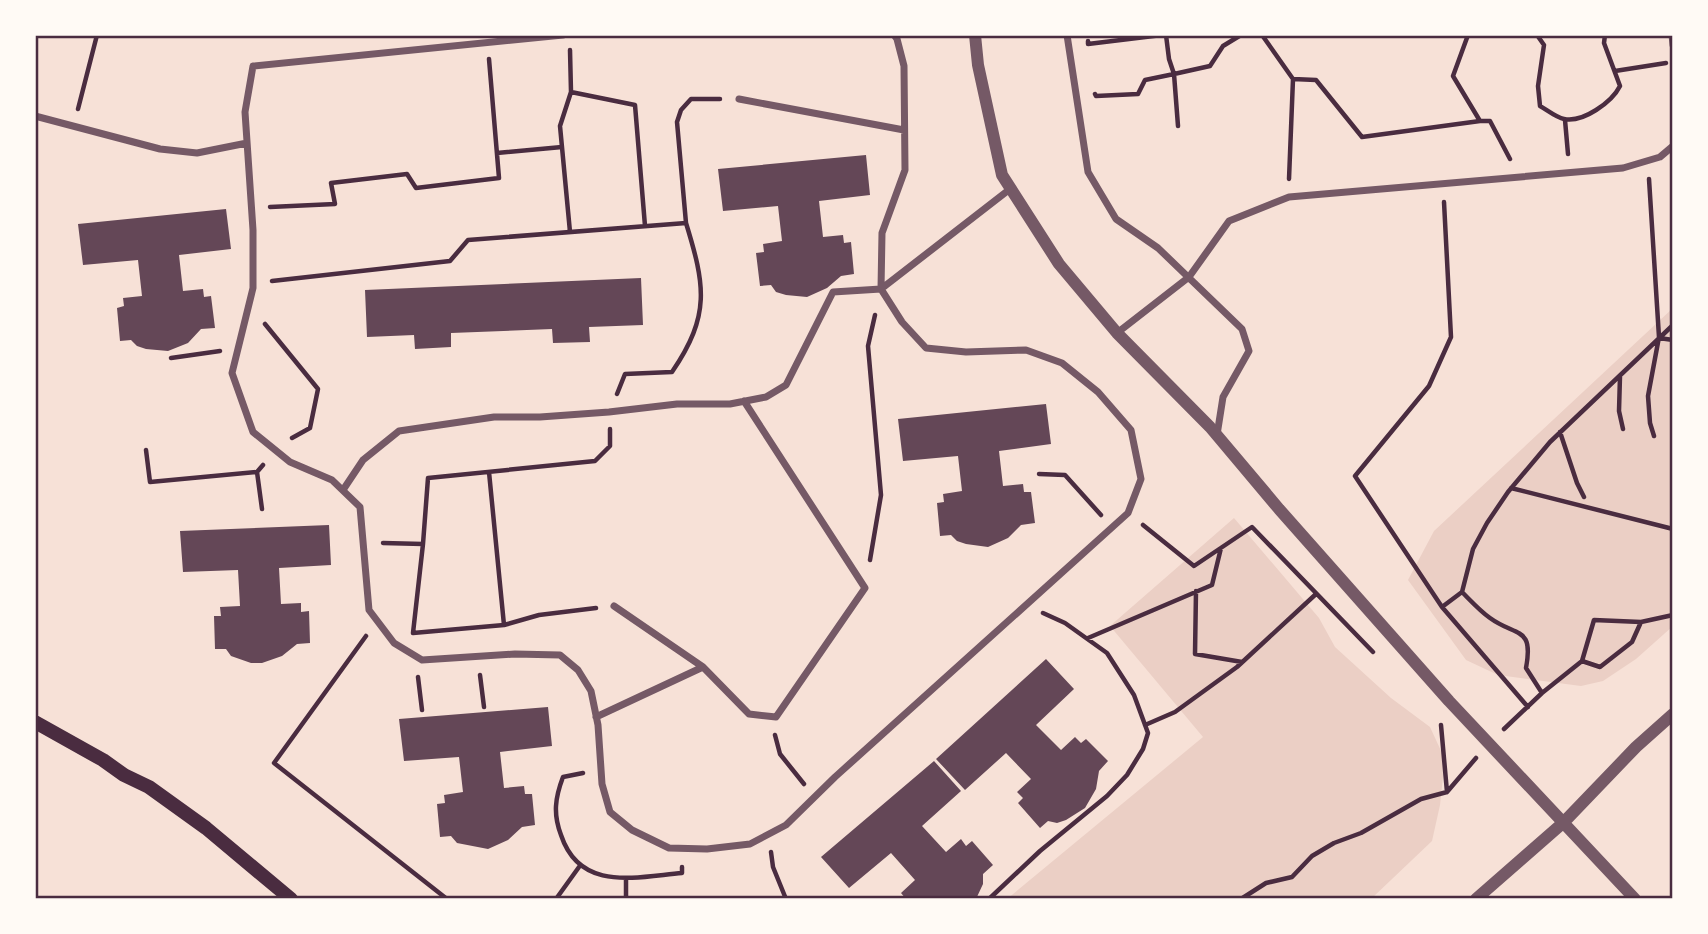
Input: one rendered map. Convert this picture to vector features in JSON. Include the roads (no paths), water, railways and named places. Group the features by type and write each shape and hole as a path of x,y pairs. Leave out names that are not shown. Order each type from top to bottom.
{"main road":[{"path":"35,722 158,793 226,844 291,899"}],"street":[{"path":"443,35 444,46"},
{"path":"563,35 253,66 245,112 253,283 232,373 253,432 290,462 332,480 360,507 369,610 394,643 422,660 515,654 560,655 578,670 591,691 602,784 610,812 632,830 669,848 708,849 750,844 786,825 1128,513 1141,479 1131,430 1098,392 1062,363 1026,350 967,352 926,348 902,322 881,289 882,233 905,170 904,66 894,35"},
{"path":"975,35 978,65 1002,175 1059,264 1117,333 1217,436 1306,540 1489,743 1635,899"},
{"path":"1067,35 1088,172 1116,219 1158,248 1242,329 1249,351 1223,397 1217,436"},
{"path":"1672,35 1673,46"},
{"path":"739,99 904,130"},
{"path":"35,116 160,149 197,153 247,143"},
{"path":"1117,333 1189,276 1229,221 1289,197 1623,168 1661,157 1673,146"},
{"path":"343,490 363,460 399,431 494,417 610,412 766,397 786,386 833,292 881,289 1010,189"},
{"path":"614,606 703,667 749,714 776,717 865,588 744,401"},
{"path":"596,718 703,667"},
{"path":"1476,899 1564,822 1636,747 1673,714"}]}
